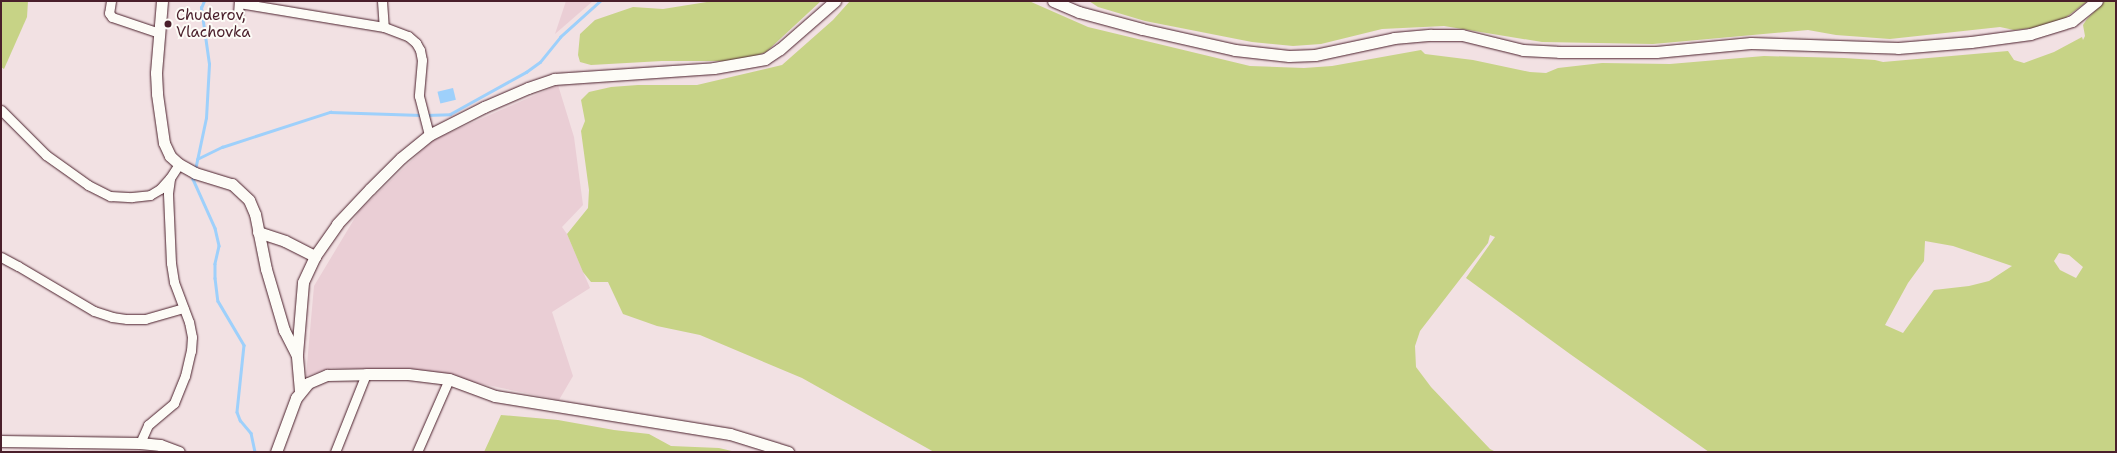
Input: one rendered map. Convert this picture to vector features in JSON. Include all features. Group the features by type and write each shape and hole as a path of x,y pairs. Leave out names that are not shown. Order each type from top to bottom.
{"street":[{"path":"111,1 109,13 112,17 159,33"},
{"path":"162,1 159,33 157,94 164,142 170,156 179,164 192,172 232,184 249,200 255,214 266,269 284,330 297,355"},
{"path":"382,1 384,28"},
{"path":"276,452 300,391 297,355 303,282 315,256 337,224 401,158 429,135 491,104 528,88 554,79 714,68 765,59 780,49 835,1"},
{"path":"1052,1 1079,12 1150,31 1236,50 1289,56 1315,55 1394,38 1431,35 1462,35 1523,50 1560,52 1656,52 1751,43 1898,48 1971,42 2030,34 2072,21 2097,1"},
{"path":"238,14 239,2 384,28 408,36 416,43 420,50 422,60 419,96 429,135"},
{"path":"1,110 46,155 88,185 110,196 132,197 150,195 160,189 170,178 179,164"},
{"path":"140,443 148,425 174,403 185,376 192,337 189,322 182,308 174,282 171,263 168,193 170,178"},
{"path":"258,232 285,241 315,256"},
{"path":"1,258 18,266 94,311 112,317 127,320 145,319 182,308"},
{"path":"335,452 366,374"},
{"path":"300,391 317,378 327,375 408,374 423,378 449,379 495,396 730,434 788,452"},
{"path":"417,452 449,379"},
{"path":"1,441 140,443 160,445 179,452"}],"shaded area":[{"path":"566,1 593,1 555,34"},
{"path":"558,85 574,137 583,205 562,227 567,234 590,288 552,312 573,376 559,400 415,370 331,368 306,376 314,286 359,211 433,140"}],"green space":[{"path":"1,1 28,1 27,17 4,69 1,67"},
{"path":"713,1 821,1 766,52 750,58 728,61 662,61 591,65 580,62 578,55 580,34 595,20 633,7 663,9"},
{"path":"850,1 1029,1 1088,27 1250,66 1304,68 1332,66 1421,50 1425,54 1473,60 1530,72 1546,73 1558,68 1602,63 1670,64 1764,56 1844,58 1883,62 2008,51 2014,60 2024,63 2054,52 2082,37 2083,40 2085,36 2083,25 2087,19 2105,1 2116,1 2116,452 1709,452 1570,354 1466,278 1495,237 1490,235 1488,243 1420,331 1415,346 1416,367 1431,387 1490,449 1496,452 934,452 802,378 700,335 657,326 623,314 608,282 591,282 583,272 567,234 588,208 589,190 581,131 585,121 581,100 589,92 611,87 638,85 697,85 782,65 833,20","holes":["1925,241 1953,246 2012,266 1989,281 1969,286 1934,290 1903,333 1885,325 1908,283 1924,261","2059,253 2069,255 2083,267 2076,278 2060,270 2054,261"]},
{"path":"1089,1 2088,1 2065,18 2040,27 2014,30 2000,27 1890,39 1836,35 1808,30 1653,44 1542,42 1444,26 1382,29 1321,44 1293,46 1252,42 1145,21 1098,7"},
{"path":"501,415 558,420 614,430 649,434 671,446 719,448 736,452 484,452"}],"water":[{"path":"453,88 456,100 440,104 437,92"}],"waterway":[{"path":"195,170 206,118 209,64 201,8 204,1"},
{"path":"426,115 450,114 526,72 540,62 560,37 600,1"},
{"path":"197,159 222,147 330,112 421,115"},
{"path":"194,175 193,179 215,228 219,246 215,264 218,301 244,345 237,412 240,420 251,433 255,452"}],"place":[{"name":"Chuderov, Vlachovka","path":"168,24"}]}
